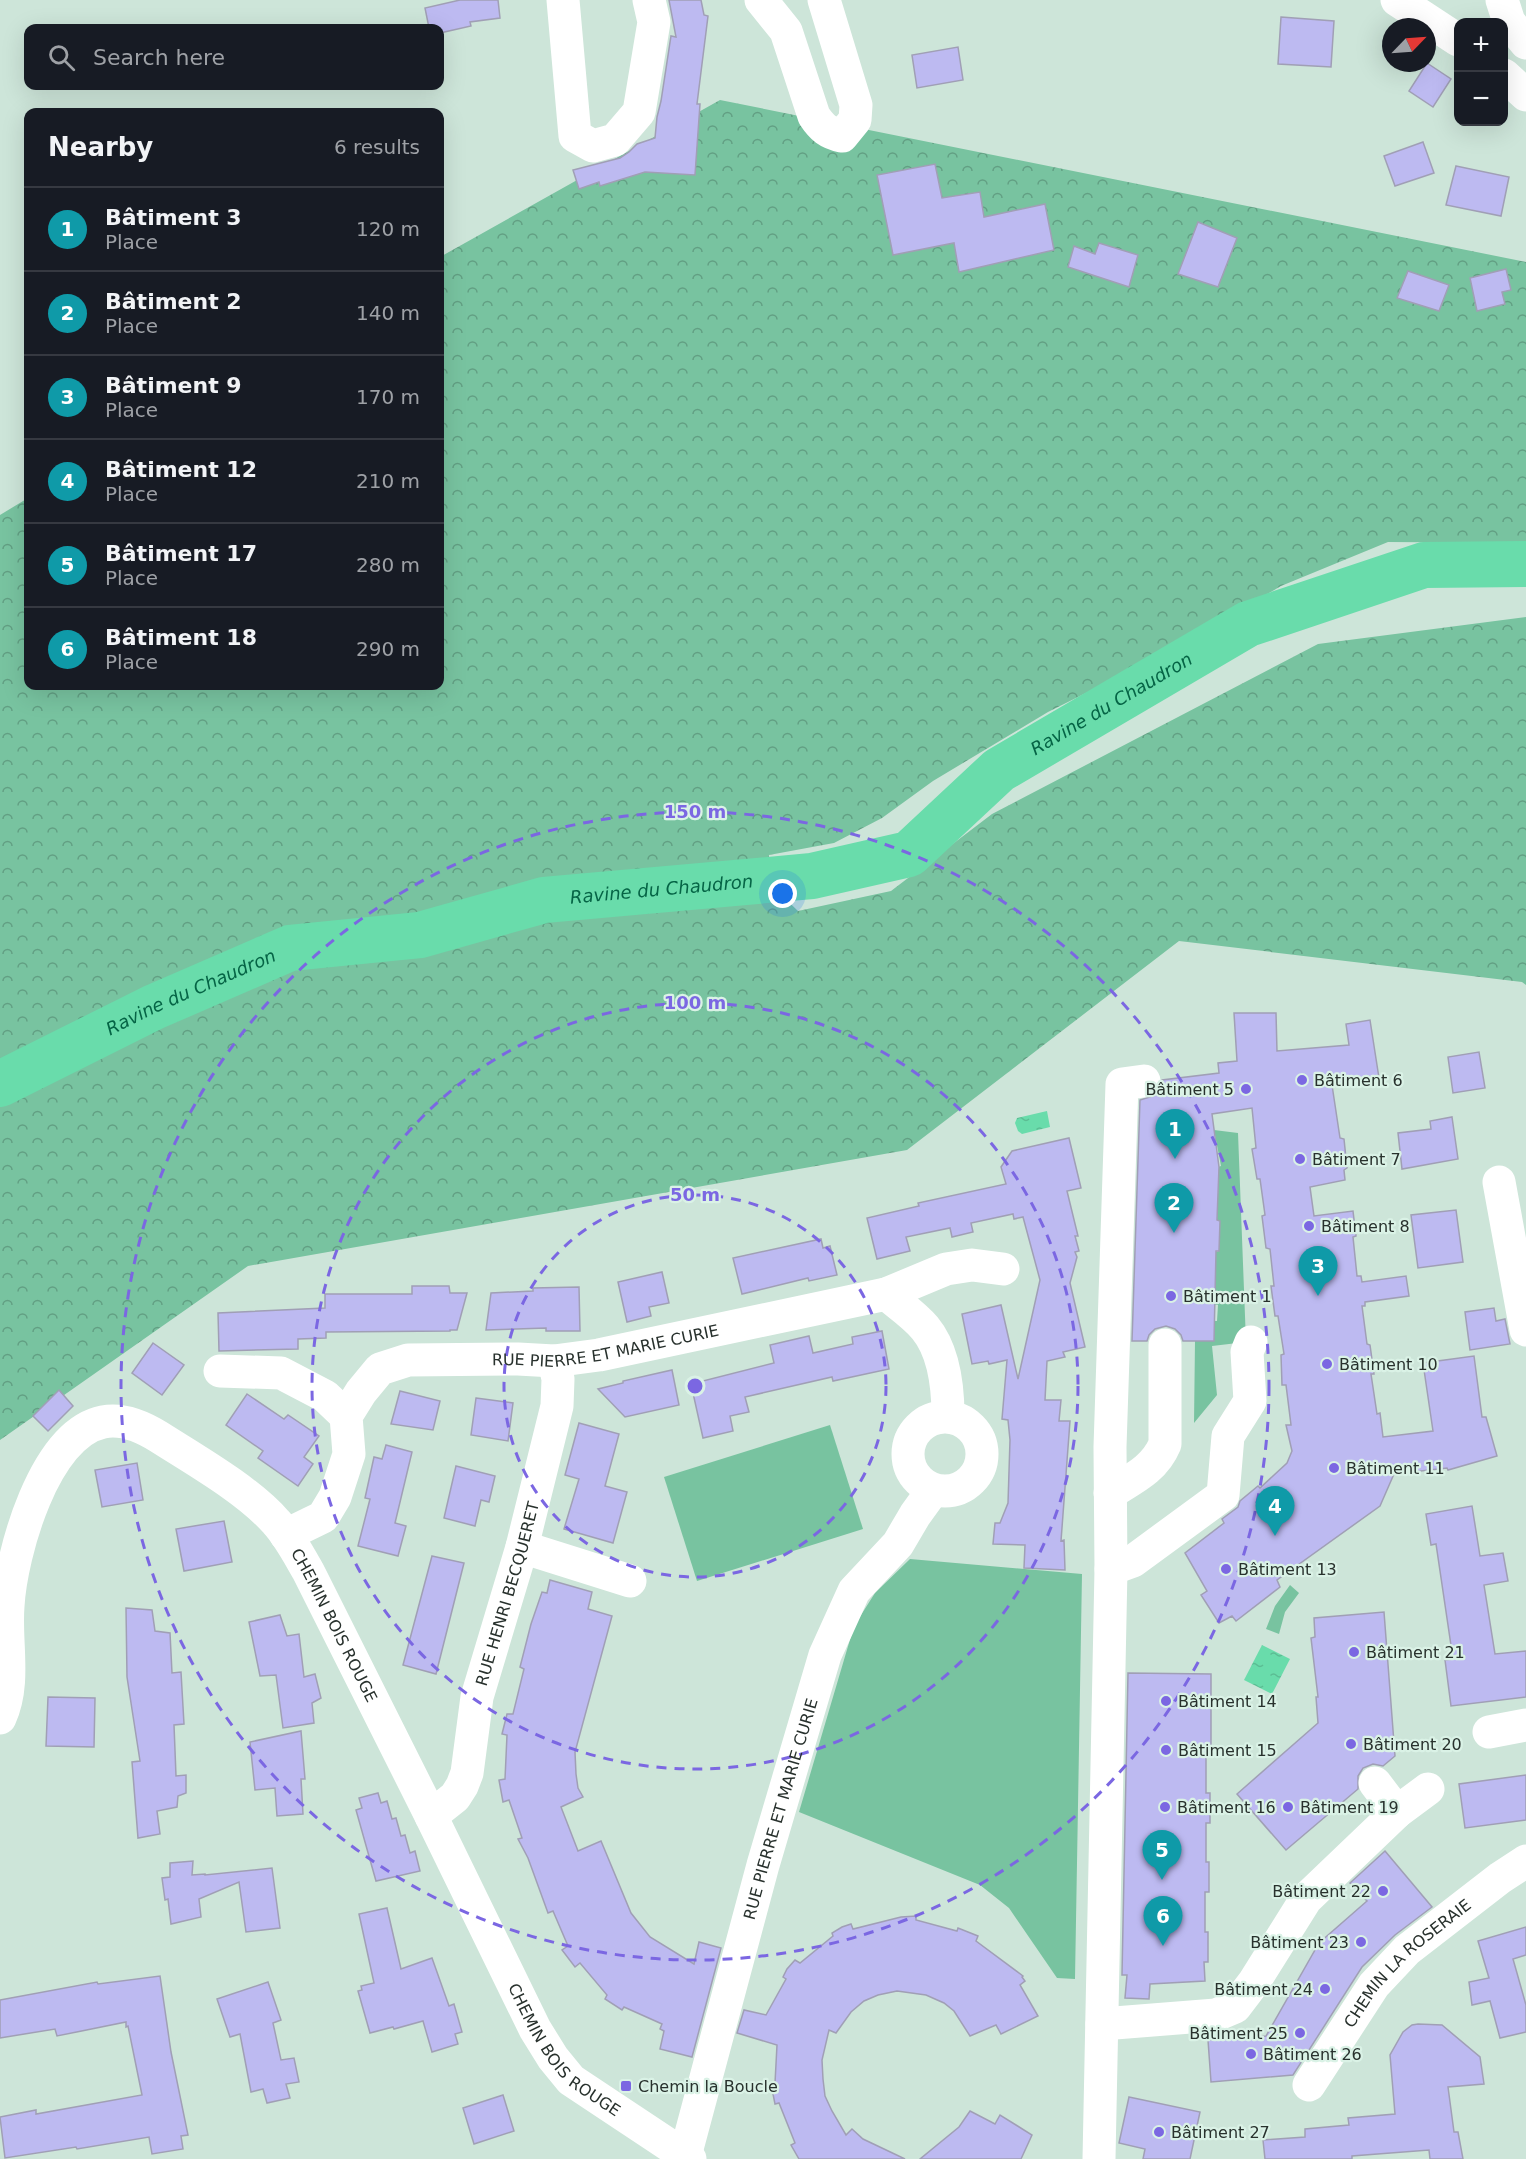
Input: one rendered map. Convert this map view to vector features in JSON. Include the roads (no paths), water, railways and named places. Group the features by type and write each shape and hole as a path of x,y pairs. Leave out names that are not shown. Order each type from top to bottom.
{"street":[{"path":"562,0 575,136 593,146 615,140 639,111 654,22 650,0"},
{"path":"761,0 786,31 814,116 821,128 831,134 842,136 855,120 856,105 824,0"},
{"path":"1397,0 1454,37"},
{"path":"1502,0 1509,22 1526,43"},
{"path":"1508,79 1526,94"},
{"path":"1099,2159 1110,1493 1122,1084 1144,1081"},
{"path":"1499,1182 1526,1330"},
{"name":"RUE PIERRE ET MARIE CURIE","path":"346,1416 380,1369 408,1360 554,1360 599,1355 886,1294 946,1269 972,1264 1003,1269"},
{"path":"886,1294 926,1328 937,1349 948,1393 948,1416"},
{"path":"1110,1569 1133,1561 1223,1496 1228,1436 1250,1401 1247,1352 1251,1342"},
{"path":"1110,1493 1149,1468 1159,1457 1164,1444 1164,1345"},
{"name":"RUE HENRI BECQUERET","path":"431,1816 455,1797 467,1773 477,1696 522,1547 557,1406 558,1380 554,1360"},
{"path":"220,1371 280,1373 326,1396 346,1416 349,1454 335,1497 323,1517 286,1535"},
{"path":"948,1416 965,1422 978,1436 983,1453 980,1471 968,1485 951,1492 933,1490 918,1480 909,1465 908,1447 916,1431 930,1419 948,1416"},
{"name":"CHEMIN BOIS ROUGE","path":"0,1718 6,1705 9,1684 8,1606 11,1583 28,1513 47,1474 65,1446 91,1426 103,1422 121,1421 148,1430 256,1502 286,1535 308,1571 535,2029 553,2058 571,2080 687,2158"},
{"name":"RUE PIERRE ET MARIE CURIE","path":"687,2158 763,1865 825,1655 854,1591 898,1544 933,1490"},
{"path":"522,1547 630,1581"},
{"path":"1489,1732 1526,1725"},
{"path":"1374,1783 1397,1812"},
{"path":"1102,2024 1216,2015 1235,2007 1254,1982 1306,1899 1397,1812 1428,1789"},
{"name":"CHEMIN LA ROSERAIE","path":"1309,2085 1374,1985 1407,1950 1500,1878 1526,1861"}],"water":[{"path":"1047,1111 1050,1127 1022,1134 1018,1131 1015,1123 1017,1118"},
{"path":"1262,1645 1290,1659 1272,1694 1244,1680"}],"waterway":[{"name":"Ravine du Chaudron","path":"0,1084 154,1007 290,948 420,935 544,900 812,876 909,854 999,770 1248,624 1424,565 1526,564"}],"place":[{"name":"Bâtiment 6","path":"1302,1080"},
{"name":"Bâtiment 5","path":"1246,1089"},
{"name":"Bâtiment 3","path":"1175,1159"},
{"name":"Bâtiment 7","path":"1300,1159"},
{"name":"Bâtiment 8","path":"1309,1226"},
{"name":"Bâtiment 2","path":"1174,1233"},
{"name":"Bâtiment 1","path":"1171,1296"},
{"name":"Bâtiment 9","path":"1318,1296"},
{"name":"Bâtiment 10","path":"1327,1364"},
{"name":"Bâtiment 11","path":"1334,1468"},
{"name":"Bâtiment 12","path":"1275,1536"},
{"name":"Bâtiment 13","path":"1226,1569"},
{"name":"Bâtiment 21","path":"1354,1652"},
{"name":"Bâtiment 14","path":"1166,1701"},
{"name":"Bâtiment 20","path":"1351,1744"},
{"name":"Bâtiment 15","path":"1166,1750"},
{"name":"Bâtiment 16","path":"1165,1807"},
{"name":"Bâtiment 19","path":"1288,1807"},
{"name":"Bâtiment 17","path":"1162,1880"},
{"name":"Bâtiment 22","path":"1383,1891"},
{"name":"Bâtiment 23","path":"1361,1942"},
{"name":"Bâtiment 18","path":"1163,1946"},
{"name":"Bâtiment 24","path":"1325,1989"},
{"name":"Bâtiment 25","path":"1300,2033"},
{"name":"Bâtiment 26","path":"1251,2054"},
{"name":"Chemin la Boucle","path":"626,2086"},
{"name":"Bâtiment 27","path":"1159,2132"}]}
